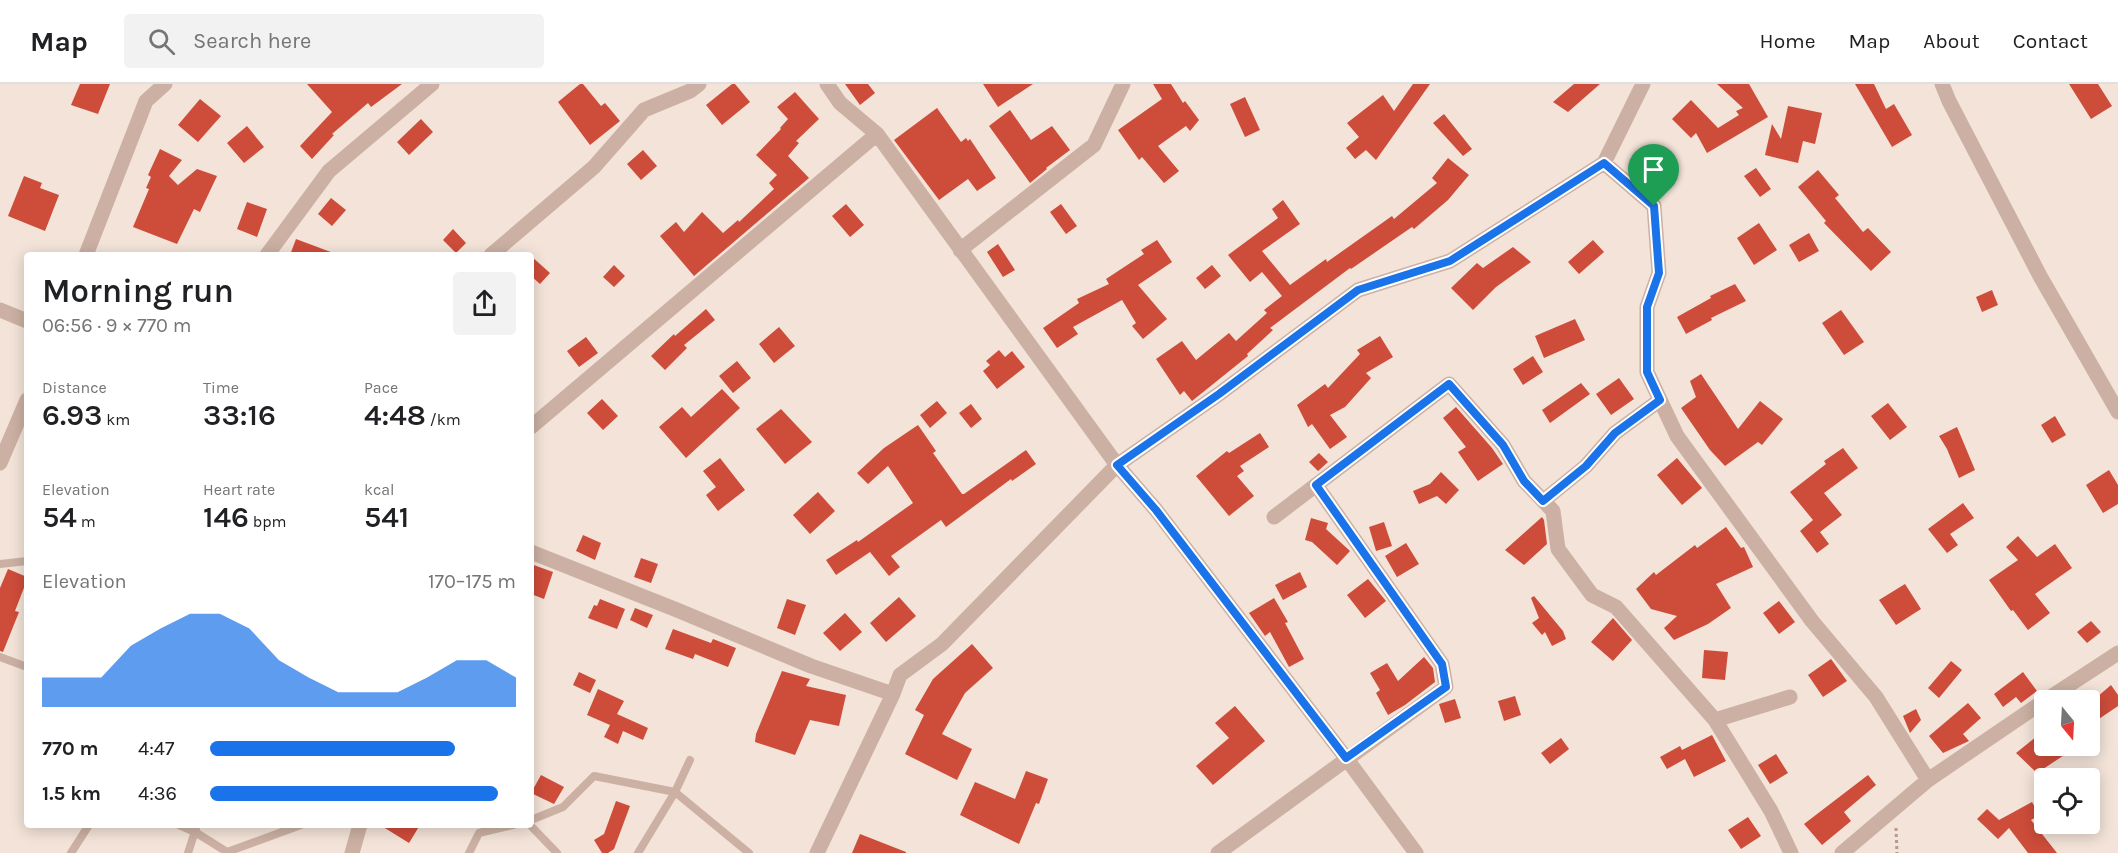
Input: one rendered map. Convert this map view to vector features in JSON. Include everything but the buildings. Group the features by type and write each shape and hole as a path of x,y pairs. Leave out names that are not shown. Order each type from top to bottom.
{"street":[{"path":"87,252 146,101 165,84"},
{"path":"269,252 328,171 432,84"},
{"path":"495,252 594,167 644,110 690,91 699,84"},
{"path":"827,84 840,103 877,134 1117,465 1156,510 1416,853"},
{"path":"960,250 1095,145 1123,84"},
{"path":"817,853 900,675 942,644 1117,465 1219,394 1358,290 1450,261 1604,163 1643,84"},
{"path":"1942,84 2040,276 2118,412"},
{"path":"534,424 877,134"},
{"path":"1604,163 1654,206 1659,273 1647,307 1647,372 1677,436 1812,621 1876,697 1928,780"},
{"path":"0,310 24,320"},
{"path":"1274,517 1449,384 1503,445 1524,481 1553,511 1558,549 1593,596 1616,607 1715,720 1771,811 1791,853"},
{"path":"1543,501 1586,466 1615,433 1660,400"},
{"path":"0,463 24,407"},
{"path":"1218,853 1446,687 1442,664 1316,485"},
{"path":"534,553 811,666 893,694"},
{"path":"2062,690 2118,653"},
{"path":"1715,720 1790,697"},
{"path":"1842,853 1928,780 2034,708"},
{"path":"352,853 359,828"}],"lane":[{"path":"0,564 24,561"},
{"path":"0,657 24,666"},
{"path":"638,853 675,792 690,760"},
{"path":"534,819 563,807 594,776 675,792 749,853"},
{"path":"71,853 87,828"},
{"path":"188,853 196,828 227,852 293,828"},
{"path":"469,853 479,833 500,828"},
{"path":"533,828 557,853"}],"route":[{"path":"1604,163 1654,206 1659,273 1647,307 1647,372 1660,400 1615,433 1586,466 1543,501 1524,481 1503,445 1449,384 1316,485 1442,664 1446,687 1346,758 1156,510 1117,465 1219,394 1358,290 1450,261 1604,163"}]}
